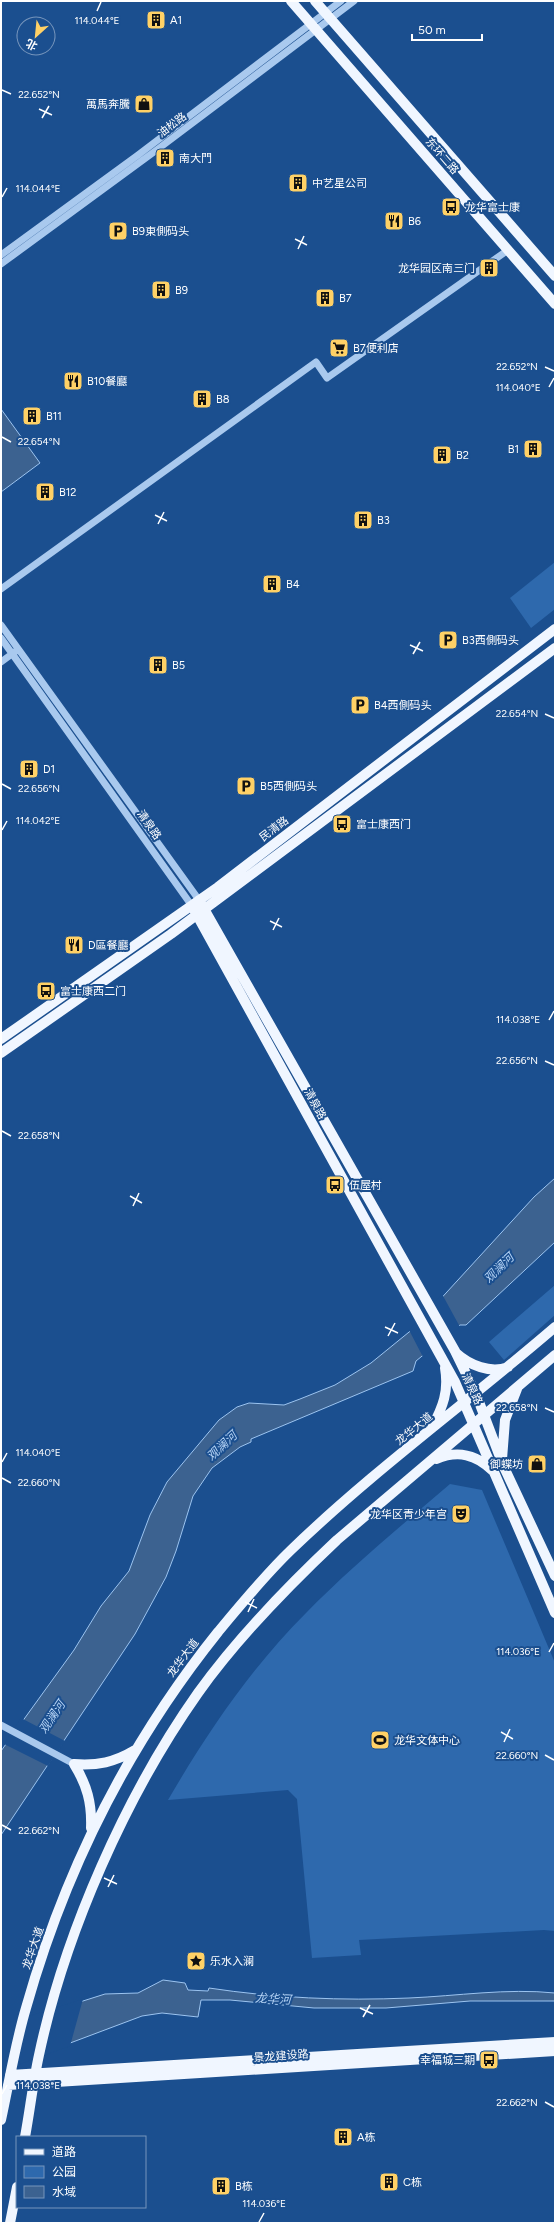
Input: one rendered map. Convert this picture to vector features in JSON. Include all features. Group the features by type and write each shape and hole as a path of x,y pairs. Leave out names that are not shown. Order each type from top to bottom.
{"main road":[{"name":"东环二路","path":"291,1 555,304"},
{"name":"东环二路","path":"315,1 555,276"},
{"name":"民清路","path":"1,1039 198,907 555,629"},
{"name":"民清路","path":"1,1053 198,907 555,648"},
{"name":"清泉路","path":"198,907 455,1352 476,1394 503,1465 555,1576"},
{"name":"清泉路","path":"198,907 466,1402 555,1613"},
{"name":"龙华大道","path":"1,2120 12,2063 33,1982 73,1874 91,1831 136,1749 174,1689 258,1583 321,1522 555,1327"},
{"path":"455,1352 482,1368 496,1370 510,1366"},
{"path":"25,2136 38,2056 68,1948 96,1879 120,1828 162,1750 198,1693 247,1631 290,1585 337,1540 485,1416 555,1355"},
{"path":"430,1431 446,1396 447,1380 444,1360"},
{"path":"503,1465 502,1447 505,1420 518,1386"},
{"path":"430,1461 443,1456 468,1454 485,1463 496,1474"},
{"path":"74,1764 90,1765 108,1762 136,1749"},
{"path":"74,1764 87,1787 90,1797 91,1831"},
{"name":"景龙建设路","path":"8,2085 35,2078 555,2042"},
{"name":"景龙建设路","path":"10,2075 35,2078 555,2051"},
{"path":"10,2223 16,2192"}],"street":[{"name":"油松路","path":"328,16 341,1"},
{"name":"油松路","path":"1,264 158,150 328,16 354,1"},
{"name":"油松路","path":"1,255 314,27"},
{"path":"1,589 316,362 328,378 508,250"},
{"name":"清泉路","path":"1,625 15,652 198,907"},
{"name":"清泉路","path":"1,638 15,652"},
{"path":"1,662 15,652"},
{"path":"1,1725 74,1764"}],"green space":[{"path":"555,562 555,609 531,628 510,598"},
{"path":"555,1285 555,1315 504,1360 489,1342"},
{"name":"龙华文体中心","path":"450,1484 482,1490 555,1663 555,1931 544,1930 359,1940 361,1955 312,1958 297,1799 288,1790 168,1800 198,1750 231,1702 248,1679 286,1634 358,1563"}],"water":[{"path":"1,409 40,463 1,492"},
{"name":"观澜河","path":"555,1178 555,1242 466,1325 460,1325 416,1361 413,1371 251,1439 251,1442 240,1447 212,1468 193,1496 176,1551 166,1577 135,1634 1,1835 1,1751 74,1650 101,1606 129,1571 150,1515 167,1482 219,1420 237,1407 249,1403 284,1405 300,1399 335,1385 371,1363 414,1328 534,1197"},
{"name":"龙华河","path":"163,1980 185,1983 188,1990 208,1991 209,1988 309,1998 384,1999 519,1991 555,1993 555,2001 470,2001 386,2008 314,2008 230,2000 201,2000 198,2017 162,2013 142,2016 1,2069 1,2027 105,1994 138,1993"}],"pier":[{"path":"442,1294 460,1327 423,1357 409,1330"},
{"path":"21,1718 65,1741 48,1766 4,1744"},
{"path":"83,1999 70,2046 1,2071 1,2025"}],"place":[{"name":"A1","path":"156,20"},
{"name":"萬馬奔騰","path":"144,104"},
{"name":"南大門","path":"165,158"},
{"name":"中艺星公司","path":"298,183"},
{"name":"龙华富士康","path":"451,207"},
{"name":"B6","path":"394,221"},
{"name":"B9東側码头","path":"118,231"},
{"name":"龙华园区南三门","path":"489,268"},
{"name":"B9","path":"161,290"},
{"name":"B7","path":"325,298"},
{"name":"B7便利店","path":"339,348"},
{"name":"B10餐廳","path":"73,381"},
{"name":"B8","path":"202,399"},
{"name":"B11","path":"32,416"},
{"name":"B1","path":"533,449"},
{"name":"B2","path":"442,455"},
{"name":"B12","path":"45,492"},
{"name":"B3","path":"363,520"},
{"name":"B4","path":"272,584"},
{"name":"B3西側码头","path":"448,640"},
{"name":"B5","path":"158,665"},
{"name":"B4西側码头","path":"360,705"},
{"name":"D1","path":"29,769"},
{"name":"B5西側码头","path":"246,786"},
{"name":"富士康西门","path":"342,824"},
{"name":"D區餐廳","path":"74,945"},
{"name":"富士康西二门","path":"46,991"},
{"name":"伍屋村","path":"335,1185"},
{"name":"御蝶坊","path":"537,1464"},
{"name":"龙华区青少年宫","path":"461,1514"},
{"name":"龙华文体中心","path":"380,1740"},
{"name":"乐水入澜","path":"196,1961"},
{"name":"幸福城三期","path":"489,2060"},
{"name":"A栋","path":"343,2137"},
{"name":"C栋","path":"389,2182"},
{"name":"B栋","path":"221,2186"}]}
